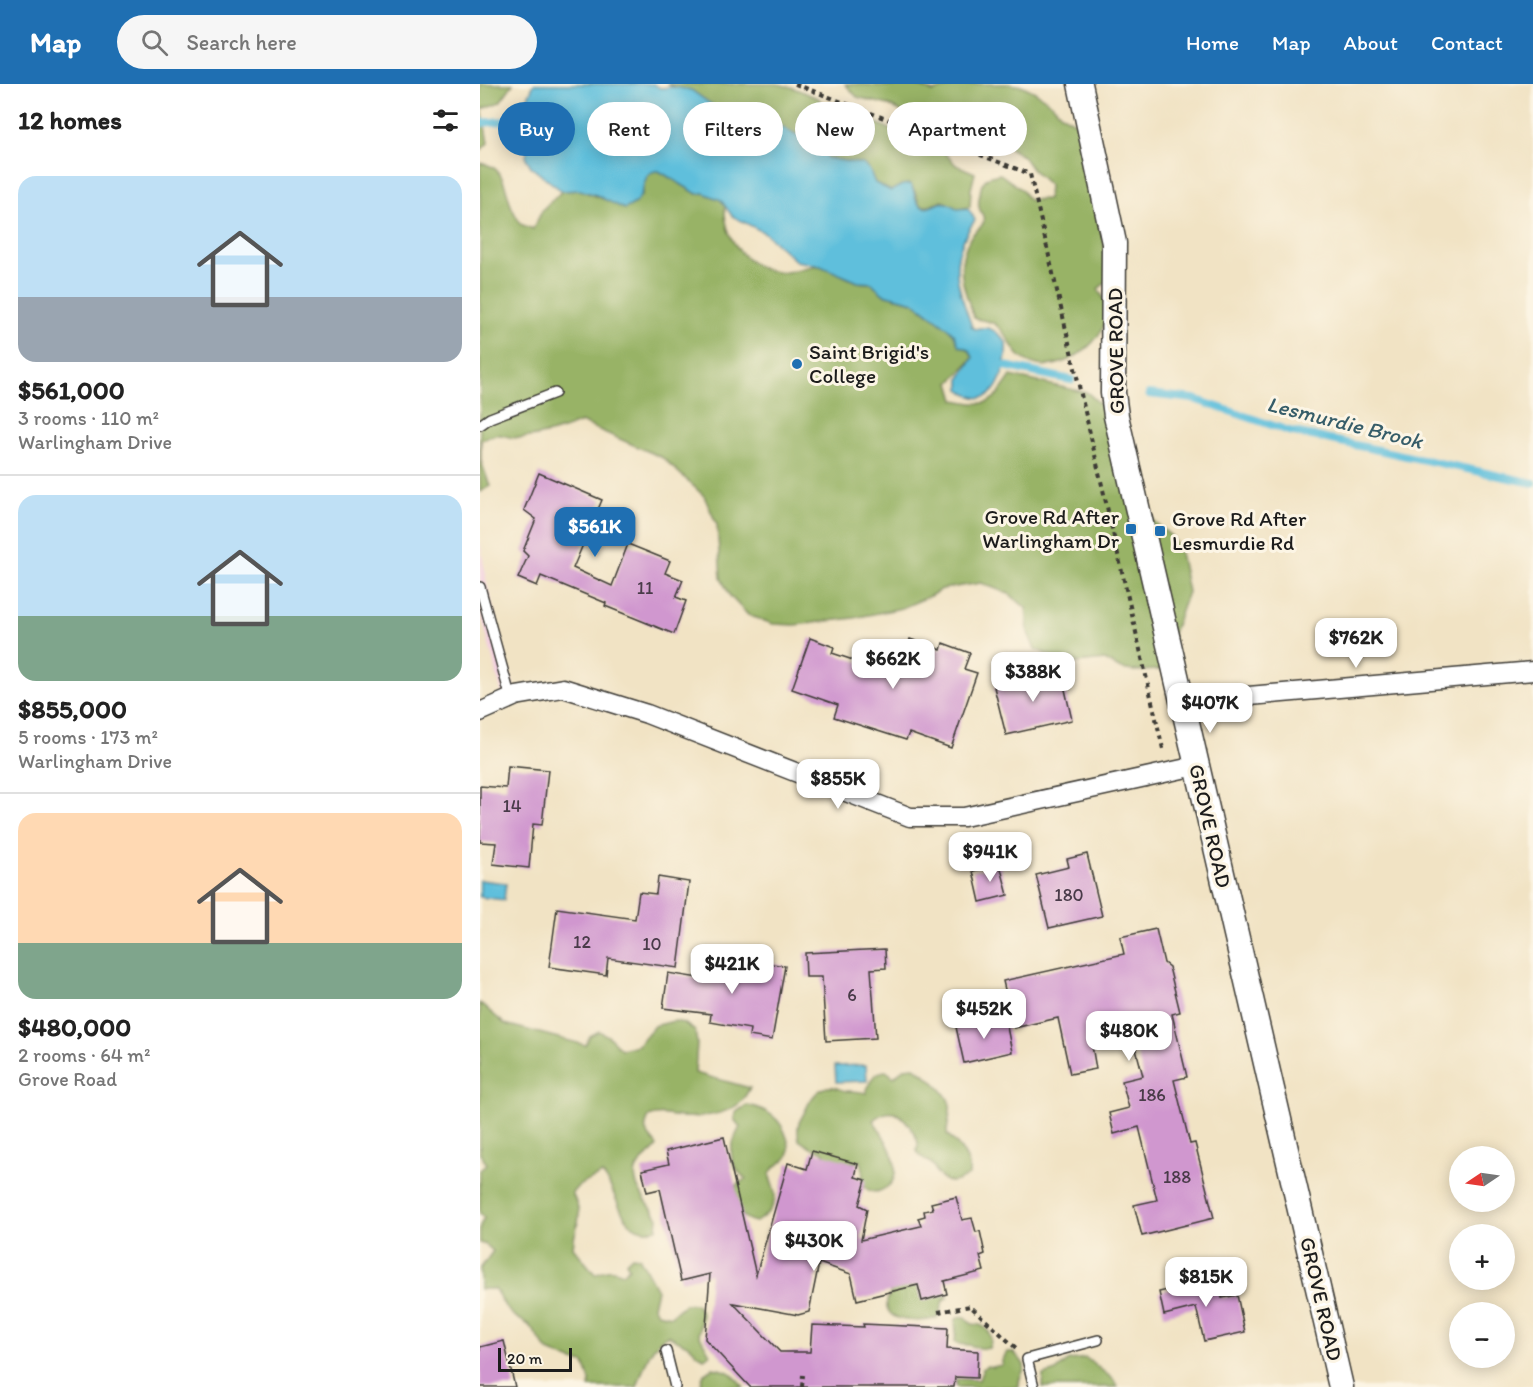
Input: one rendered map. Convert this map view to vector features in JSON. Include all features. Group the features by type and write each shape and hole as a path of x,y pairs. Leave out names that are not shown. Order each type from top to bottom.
{"street":[{"name":"GROVE ROAD","path":"1080,84 1114,243 1113,393 1116,416 1341,1387"},
{"path":"1181,702 1533,671"},
{"path":"480,712 511,699 563,688 647,714 910,818 964,817 1196,766"}],"lane":[{"path":"480,425 490,418 555,393"},
{"path":"480,587 511,699"},
{"path":"1034,1387 1027,1359 1098,1340"},
{"path":"666,1351 675,1387"}],"path":[{"path":"795,84 1030,174 1163,749"},
{"path":"938,1312 970,1306 1027,1359"},
{"path":"802,1387 803,1375"}],"shaded area":[{"path":"480,541 487,585 516,696 504,702 480,610"}],"green space":[{"path":"480,84 513,84 500,102 482,109 488,143 480,151"},
{"path":"667,84 777,84 791,87 818,98 822,102 795,102 795,134 783,127 783,102 708,102 691,90"},
{"path":"845,84 913,86 933,92 958,84 1007,84 1023,86 1035,92 1062,115 1075,122 1086,137 1090,172 1083,179 1094,188 1110,279 1098,289 1105,301 1107,313 1104,326 1087,348 1063,362 1038,365 1029,362 1017,353 996,325 974,318 962,278 962,259 965,249 970,238 983,223 984,218 979,204 983,182 1000,174 1021,189 1029,200 1048,199 1049,185 1032,169 1023,156 1027,156 1027,102 887,102 887,105 857,97"},
{"path":"875,123 879,124 887,128 887,156 948,156 956,165 975,173 970,207 958,209 943,201 922,206 910,184 902,185 891,191 875,183 869,169 826,156 875,156"},
{"path":"480,163 498,172 520,224 533,229 543,209 562,191 580,190 614,203 642,195 648,176 653,171 659,171 697,194 704,193 721,200 725,204 725,217 733,241 749,260 759,267 784,272 812,266 825,267 853,281 872,283 883,294 913,302 948,328 954,334 959,346 968,350 973,358 950,383 955,400 989,402 999,393 1011,376 1088,393 1102,406 1116,434 1142,511 1172,537 1180,552 1188,592 1173,633 1173,660 1159,670 1134,671 1121,669 1105,660 1076,663 1055,658 1035,649 1028,633 1026,608 1009,594 981,583 942,589 902,608 854,618 795,625 773,624 748,615 730,596 721,578 717,525 704,496 663,458 581,422 537,436 515,438 495,435 481,440 481,461 490,486 480,492"},
{"path":"480,1003 505,1024 585,1045 590,1036 599,1031 608,1036 621,1049 638,1045 654,1026 674,1021 684,1023 695,1031 697,1043 695,1073 750,1088 740,1103 720,1113 696,1117 661,1115 649,1117 646,1130 657,1146 640,1163 635,1177 640,1192 658,1218 657,1229 644,1230 634,1227 627,1220 608,1181 602,1174 578,1186 572,1193 579,1216 573,1247 595,1274 609,1270 623,1273 629,1268 626,1262 632,1256 639,1257 657,1290 653,1306 657,1313 671,1316 685,1304 696,1304 702,1313 699,1334 710,1354 704,1358 691,1347 668,1335 661,1339 652,1351 637,1387 589,1387 590,1381 584,1363 572,1361 548,1351 529,1325 506,1308 495,1289 480,1289 480,1269 493,1251 480,1243 480,1226 484,1218 480,1213 480,1170 487,1164 480,1154"},
{"path":"914,1067 945,1094 950,1105 947,1134 966,1157 969,1175 952,1182 940,1177 933,1165 918,1153 918,1141 909,1125 901,1116 891,1112 879,1115 873,1120 888,1144 895,1163 893,1180 879,1191 870,1191 862,1185 863,1169 860,1161 845,1164 829,1161 822,1151 811,1148 799,1140 799,1123 810,1101 820,1090 834,1087 845,1091 866,1093 872,1078 878,1073 886,1071 894,1077 904,1068"},
{"path":"747,1105 767,1112 777,1120 788,1140 789,1147 786,1159 771,1173 770,1178 775,1195 773,1205 768,1213 756,1222 745,1218 738,1210 732,1188 746,1179 735,1167 731,1154 733,1141 740,1127 734,1119 736,1112"},
{"path":"905,1280 941,1289 948,1297 943,1301 938,1318 909,1320 901,1319 890,1313 887,1303 891,1294 886,1285"},
{"path":"965,1317 972,1324 977,1324 988,1331 991,1338 989,1348 955,1342 955,1320"},
{"path":"1007,1352 1013,1352 1023,1364 1024,1370 1020,1376 1019,1387 956,1387 956,1379 979,1380 983,1368 1002,1365"},
{"path":"1086,1358 1113,1379 1118,1387 1043,1387 1043,1375 1056,1371 1069,1360"},
{"path":"713,1368 731,1374 744,1387 701,1387 703,1375"}],"water":[{"path":"534,84 654,84 660,88 674,87 691,90 708,102 683,102 683,156 783,156 783,127 795,134 795,156 826,156 827,158 863,164 869,169 875,183 891,191 902,185 910,184 921,206 929,207 945,203 957,209 969,210 975,220 960,248 957,273 962,298 972,327 992,330 1006,342 1005,364 997,386 990,394 982,398 972,396 960,389 960,378 973,358 971,353 959,346 954,334 948,328 914,302 883,294 872,283 858,282 818,265 796,261 765,233 732,216 721,200 704,193 697,194 659,171 649,174 640,197 633,205 624,209 580,190 562,191 532,168 526,156 575,156 575,102 526,102"},
{"path":"480,880 506,883 504,900 480,897"},
{"path":"866,1065 867,1081 836,1082 835,1066"}],"building":[{"path":"539,473 602,500 573,568 612,586 628,544 670,561 665,573 683,580 676,597 686,601 674,634 605,606 606,603 541,576 537,586 518,578 528,556 523,551 536,519 524,510"},
{"path":"810,638 834,647 832,653 898,675 910,639 941,650 943,643 970,653 964,669 977,673 951,748 909,733 906,740 834,717 838,705 792,689"},
{"path":"1061,672 1072,720 1006,735 994,687"},
{"path":"508,766 548,770 542,825 533,824 529,868 493,864 496,843 480,842 480,786 506,788"},
{"path":"1087,854 1102,916 1049,928 1036,875 1069,867 1067,859"},
{"path":"1000,865 1008,895 980,902 973,871"},
{"path":"658,877 689,882 678,968 608,958 606,975 549,967 557,908 635,919 639,892 656,894"},
{"path":"1156,929 1164,963 1169,967 1180,1012 1172,1014 1187,1077 1174,1080 1190,1144 1195,1143 1214,1218 1142,1236 1134,1205 1157,1200 1139,1127 1114,1134 1109,1113 1129,1108 1122,1081 1143,1076 1128,1019 1089,1028 1096,1069 1070,1074 1058,1018 1014,1028 1003,981 1124,954 1120,937"},
{"path":"885,949 886,968 871,969 876,1038 826,1041 822,977 806,977 805,953"},
{"path":"722,955 785,966 772,1040 749,1036 750,1029 710,1022 711,1014 663,1008 668,973 717,981"},
{"path":"1005,1017 1012,1052 964,1063 956,1027"},
{"path":"724,1137 756,1275 788,1163 807,1169 812,1151 858,1164 855,1177 866,1180 859,1205 867,1209 861,1240 921,1226 918,1218 925,1216 924,1211 933,1209 931,1203 956,1197 962,1220 972,1218 976,1232 980,1231 985,1254 980,1256 984,1271 944,1281 947,1294 922,1301 918,1285 857,1300 851,1274 819,1263 809,1312 798,1315 733,1303 780,1352 810,1352 812,1325 864,1327 863,1324 948,1328 947,1349 978,1351 977,1378 955,1377 954,1387 750,1387 705,1339 710,1274 681,1281 660,1189 647,1192 642,1170 669,1164 666,1151"},
{"path":"1218,1278 1222,1298 1237,1295 1245,1332 1204,1341 1196,1307 1164,1315 1159,1292"},
{"path":"504,1341 515,1387 480,1387 480,1347"}],"waterway":[{"path":"480,123 498,122"},
{"name":"Lesmurdie Brook","path":"1005,366 1071,380"},
{"name":"Lesmurdie Brook","path":"1149,394 1194,399 1289,431 1533,483"}],"place":[{"name":"Saint Brigid's College","path":"797,364"},
{"name":"Grove Rd After Warlingham Dr","path":"1131,529"},
{"name":"Grove Rd After Lesmurdie Rd","path":"1160,531"}]}
